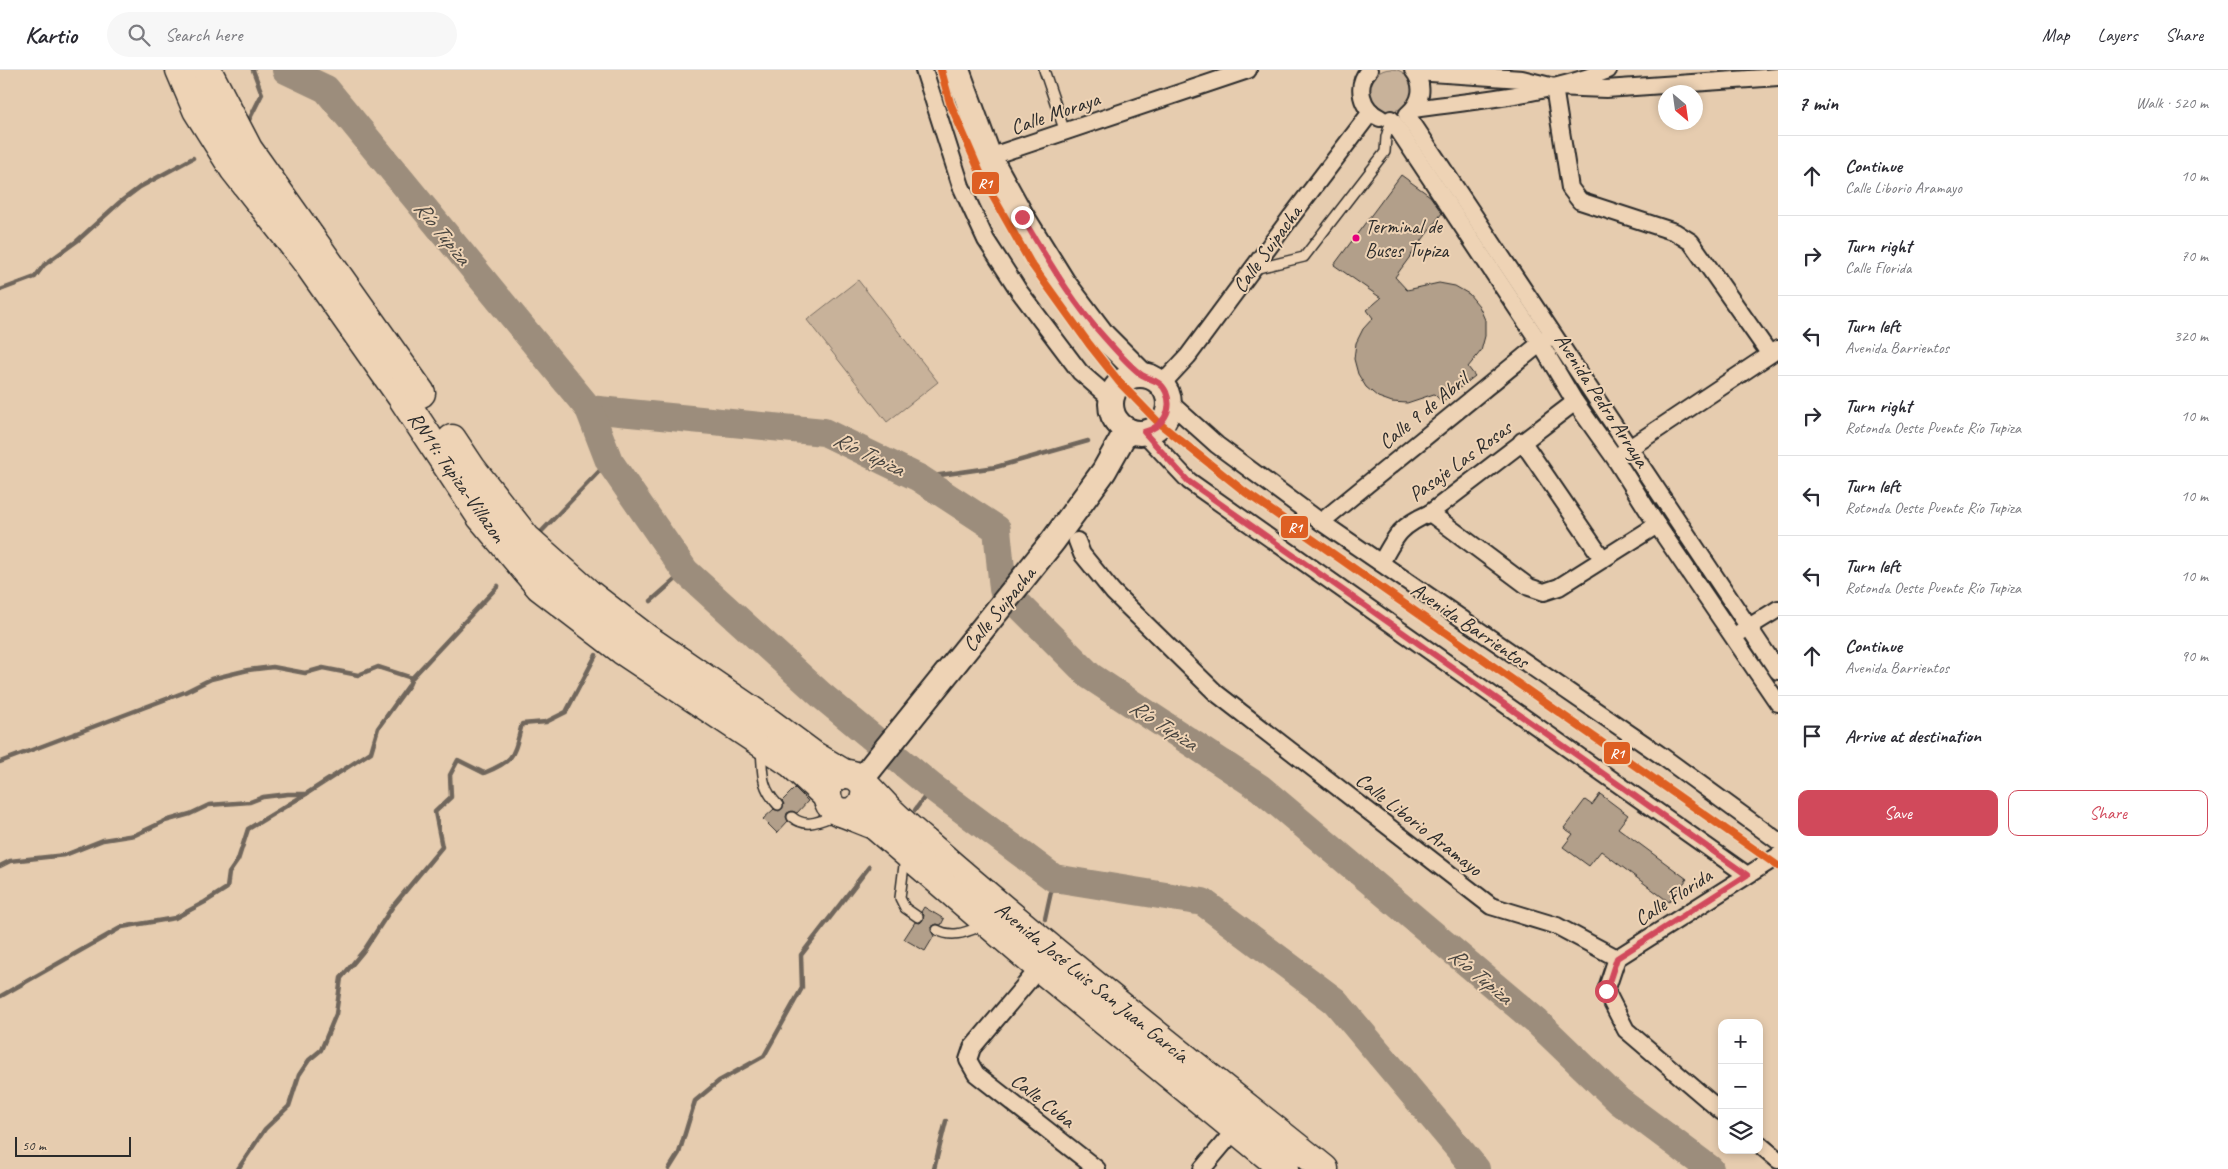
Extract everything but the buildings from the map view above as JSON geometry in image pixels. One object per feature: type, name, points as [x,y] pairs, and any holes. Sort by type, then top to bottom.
[{"type":"highway","name":"RN14: Tupiza-Villazon","points":[[180,70],[197,110],[234,169],[267,195]]},
{"type":"highway","name":"RN14: Tupiza-Villazon","points":[[207,70],[248,149],[267,195],[306,261],[498,520],[540,587],[586,606],[646,638],[813,755],[857,780]]},
{"type":"highway","name":"RN14: Tupiza-Villazon","points":[[586,606],[622,650],[791,764],[835,804]]},
{"type":"highway","points":[[839,775],[857,780],[866,794],[861,806],[856,810],[835,804],[830,783],[839,775]]},
{"type":"highway","name":"Avenida José Luis San Juan García","points":[[857,780],[1046,960],[1243,1120],[1324,1169]]},
{"type":"highway","name":"Avenida José Luis San Juan García","points":[[835,804],[874,825],[988,924],[1046,960]]},
{"type":"highway","name":"Avenida José Luis San Juan García","points":[[1243,1120],[1284,1169]]},
{"type":"street","points":[[924,70],[961,186],[986,240],[1019,291],[1080,372],[1111,399]]},
{"type":"street","name":"Avenida Barrientos","points":[[957,70],[989,158],[1022,217],[1063,283],[1103,336],[1217,445],[1321,522],[1659,754],[1778,840]]},
{"type":"street","name":"Calle Moraya","points":[[989,158],[1248,70]]},
{"type":"street","points":[[1365,72],[1361,94],[1364,104],[1371,112],[1383,119],[1518,95],[1554,87],[1608,70]]},
{"type":"street","points":[[1414,71],[1522,79],[1554,87],[1606,89],[1778,77]]},
{"type":"street","points":[[1404,115],[1421,90],[1420,81],[1414,71]]},
{"type":"street","points":[[1554,87],[1570,188],[1580,201],[1675,232],[1691,242],[1774,351],[1614,457]]},
{"type":"street","name":"Calle Suipacha","points":[[1157,387],[1188,356],[1371,112]]},
{"type":"street","name":"Avenida Pedro Arraya","points":[[1404,115],[1546,339],[1630,448],[1778,671]]},
{"type":"street","name":"Avenida Pedro Arraya","points":[[1546,339],[1575,402],[1614,457],[1657,525],[1778,703]]},
{"type":"street","name":"Calle 9 de Abril","points":[[1321,522],[1546,339]]},
{"type":"street","points":[[1126,378],[1157,387],[1165,418],[1153,430],[1135,431],[1118,423],[1114,416],[1111,399],[1114,390],[1120,383],[1126,378]]},
{"type":"street","name":"Pasaje Las Rosas","points":[[1381,563],[1396,536],[1405,526],[1430,513],[1575,402]]},
{"type":"street","name":"Avenida Barrientos","points":[[1135,431],[1188,481],[1747,875]]},
{"type":"street","name":"Calle Suipacha","points":[[857,780],[1053,541],[1135,431]]},
{"type":"street","points":[[1522,441],[1602,558]]},
{"type":"street","points":[[1430,513],[1530,587],[1544,592],[1560,587],[1602,558],[1657,525]]},
{"type":"street","name":"Calle Liborio Aramayo","points":[[1077,541],[1082,554],[1113,592],[1216,693],[1491,906],[1557,926],[1617,958]]},
{"type":"street","points":[[1733,637],[1778,609]]},
{"type":"street","name":"Calle Florida","points":[[1617,958],[1778,856]]},
{"type":"street","points":[[1617,958],[1606,991],[1626,1030],[1718,1109]]},
{"type":"street","name":"Calle Cuba","points":[[1046,960],[972,1048],[968,1060],[976,1074],[1097,1169]]},
{"type":"street","points":[[1202,1169],[1243,1120]]},
{"type":"street","points":[[1763,1147],[1778,1160]]},
{"type":"lane","points":[[1044,70],[1065,132]]},
{"type":"lane","points":[[1252,270],[1304,257],[1385,152],[1386,137],[1404,115]]},
{"type":"lane","points":[[761,744],[763,784],[769,795],[778,805]]},
{"type":"lane","points":[[792,817],[799,822],[810,824],[835,804]]},
{"type":"lane","points":[[906,851],[900,898],[905,908],[918,917]]},
{"type":"lane","points":[[938,930],[945,934],[957,935],[988,924]]},
{"type":"shaded area","points":[[1395,69],[1403,72],[1409,78],[1412,90],[1409,102],[1403,108],[1387,111],[1379,108],[1373,102],[1370,86],[1373,78],[1379,72]]},
{"type":"shaded area","points":[[858,280],[938,382],[887,422],[807,320]]},
{"type":"waterway","points":[[247,124],[262,94],[253,70]]},
{"type":"waterway","name":"Río Tupiza","points":[[286,70],[326,89],[589,409],[824,432],[919,478],[997,529],[1003,589],[1090,676],[1260,788],[1537,1022],[1619,1101],[1710,1169]]},
{"type":"waterway","points":[[0,290],[35,277],[44,265],[77,241],[120,202],[140,187],[193,158]]},
{"type":"waterway","name":"Río Tupiza","points":[[589,409],[609,461],[685,571],[821,695],[932,787],[1054,878],[1203,902],[1335,1001],[1476,1169]]},
{"type":"waterway","points":[[919,478],[996,467],[1088,441]]},
{"type":"waterway","points":[[541,532],[609,461]]},
{"type":"waterway","points":[[651,601],[685,571]]},
{"type":"waterway","points":[[1,996],[122,927],[175,918],[227,888],[229,873],[238,860],[248,829],[371,752],[378,728],[412,678],[498,586]]},
{"type":"waterway","points":[[238,1169],[265,1129],[289,1106],[299,1075],[309,1060],[321,1050],[336,1014],[341,978],[365,949],[393,906],[442,847],[435,812],[451,797],[450,775],[458,760],[484,773],[508,760],[512,756],[522,724],[546,722],[566,712],[596,655]]},
{"type":"waterway","points":[[0,762],[185,692],[211,679],[248,670],[273,667],[305,673],[323,668],[358,675],[378,667],[412,678]]},
{"type":"waterway","points":[[915,810],[932,787]]},
{"type":"waterway","points":[[0,866],[10,861],[65,855],[103,840],[135,835],[165,821],[190,814],[209,805],[250,802],[263,797],[288,794],[306,794]]},
{"type":"waterway","points":[[669,1169],[679,1153],[695,1101],[719,1081],[764,1056],[802,988],[801,955],[869,867]]},
{"type":"waterway","points":[[1045,919],[1054,878]]},
{"type":"waterway","points":[[934,1169],[946,1121]]},
{"type":"transit line","name":"R1","points":[[941,70],[950,103],[982,177],[1030,262],[1089,344],[1120,383],[1160,424],[1245,492],[1778,866]]},
{"type":"place","name":"Terminal de Buses Tupiza","points":[[1356,238]]},
{"type":"route","points":[[1022,217],[1063,283],[1103,336],[1142,375],[1152,378],[1166,391],[1168,409],[1165,418],[1153,430],[1144,432],[1188,481],[1747,875],[1617,958],[1606,991]]}]
